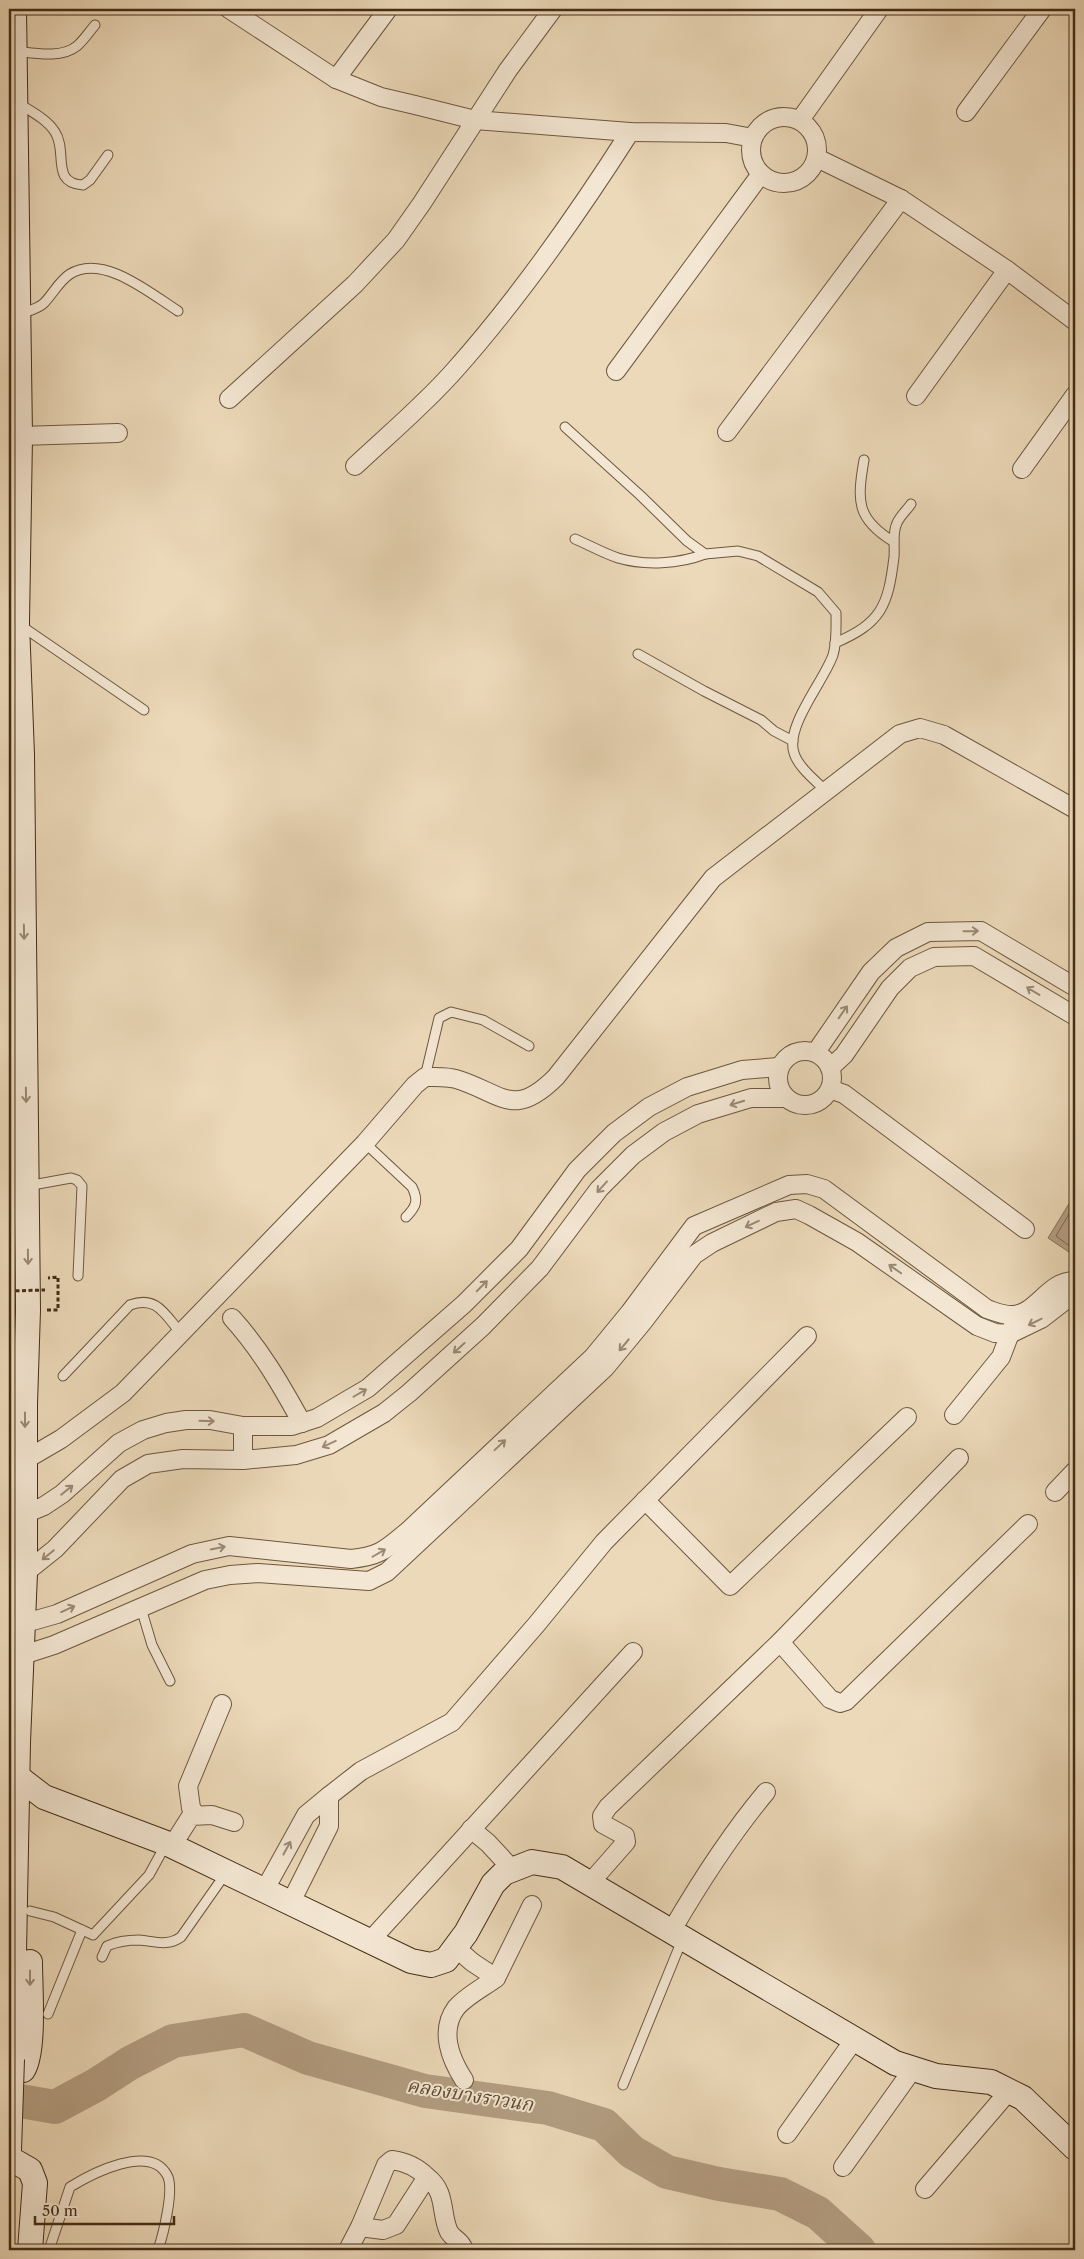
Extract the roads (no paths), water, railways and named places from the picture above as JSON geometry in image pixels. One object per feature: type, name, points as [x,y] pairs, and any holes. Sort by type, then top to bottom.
[{"type":"main road","points":[[9,2150],[17,1806],[23,1655],[22,1624],[25,1573],[28,1310],[22,755],[17,623],[20,314],[14,9]]},
{"type":"main road","points":[[18,1777],[44,1797],[169,1845],[369,1942],[411,1961],[431,1965],[446,1960],[456,1948],[493,1884],[504,1873],[532,1862],[562,1867],[678,1933],[895,2063],[936,2076],[991,2082],[1023,2098],[1075,2148]]},
{"type":"main road","points":[[11,2068],[20,2075],[26,2065],[30,2031],[29,1841],[17,1806]]},
{"type":"main road","points":[[9,2158],[30,2170],[35,2183],[30,2250]]},
{"type":"street","points":[[336,79],[388,9]]},
{"type":"street","points":[[229,399],[355,284],[396,240],[422,203],[474,120],[553,9]]},
{"type":"street","points":[[800,120],[878,9]]},
{"type":"street","points":[[966,112],[1042,9]]},
{"type":"street","points":[[232,10],[336,79],[381,97],[474,120],[630,132],[726,133],[753,138]]},
{"type":"street","points":[[778,117],[800,120],[811,130],[818,143],[817,158],[811,171],[800,180],[786,184],[772,182],[761,174],[755,166],[752,157],[753,138],[759,128],[767,121],[778,117]]},
{"type":"street","points":[[355,466],[453,373],[486,335],[560,236],[630,132]]},
{"type":"street","points":[[817,158],[901,199],[1007,270],[1075,321]]},
{"type":"street","points":[[616,370],[761,174]]},
{"type":"street","points":[[727,432],[901,199]]},
{"type":"street","points":[[916,396],[1007,270]]},
{"type":"street","points":[[1022,469],[1075,395]]},
{"type":"street","points":[[20,436],[118,433]]},
{"type":"street","points":[[25,1460],[61,1439],[123,1392],[366,1143],[415,1085],[425,1077],[455,1079],[507,1100],[523,1100],[541,1092],[556,1077],[713,878],[900,734],[920,728],[944,735],[1075,809]]},
{"type":"street","points":[[816,1052],[872,972],[896,948],[928,932],[981,931],[1075,987]]},
{"type":"street","points":[[830,1068],[844,1055],[890,988],[910,968],[934,956],[974,956],[1075,1016]]},
{"type":"street","points":[[805,1050],[816,1052],[824,1058],[830,1068],[833,1078],[830,1089],[824,1098],[815,1104],[804,1106],[794,1104],[785,1098],[779,1088],[777,1078],[779,1067],[785,1058],[795,1052],[805,1050]]},
{"type":"street","points":[[25,1514],[56,1498],[89,1472],[119,1443],[143,1430],[166,1423],[210,1420],[243,1426],[292,1426],[317,1418],[368,1388],[464,1304],[518,1249],[578,1170],[614,1133],[649,1107],[686,1087],[742,1070],[779,1067]]},
{"type":"street","points":[[830,1089],[844,1094],[1025,1229]]},
{"type":"street","points":[[25,1573],[55,1549],[122,1479],[148,1464],[183,1458],[243,1460],[296,1456],[329,1444],[384,1412],[409,1393],[483,1326],[540,1268],[599,1189],[633,1155],[664,1132],[698,1114],[751,1098],[785,1098]]},
{"type":"street","points":[[614,1133],[633,1155]]},
{"type":"street","points":[[637,1317],[694,1226],[789,1185],[807,1184],[824,1189],[987,1309],[1002,1315],[1016,1315],[1032,1306],[1059,1283],[1075,1281]]},
{"type":"street","points":[[23,1655],[54,1645],[205,1580],[230,1575],[258,1573],[369,1581],[387,1572],[414,1537],[593,1357],[637,1317],[694,1254],[712,1242],[776,1212],[796,1209],[810,1215],[857,1242],[977,1326],[995,1334],[1010,1334],[1041,1319],[1066,1299],[1075,1298]]},
{"type":"street","points":[[857,1242],[872,1225]]},
{"type":"street","points":[[954,1415],[1001,1357],[1016,1315]]},
{"type":"street","points":[[232,1318],[252,1340],[268,1362],[302,1423]]},
{"type":"street","points":[[264,1891],[306,1815],[361,1771],[452,1722],[604,1542],[807,1336]]},
{"type":"street","points":[[390,1370],[409,1393]]},
{"type":"street","points":[[646,1500],[730,1586],[907,1417]]},
{"type":"street","points":[[243,1426],[243,1460]]},
{"type":"street","points":[[590,1883],[626,1842],[625,1836],[603,1824],[602,1816],[780,1642],[959,1458]]},
{"type":"street","points":[[89,1472],[105,1498]]},
{"type":"street","points":[[1054,1492],[1075,1472]]},
{"type":"street","points":[[780,1642],[830,1699],[840,1703],[846,1701],[1028,1524]]},
{"type":"street","points":[[22,1624],[57,1614],[192,1554],[229,1546],[351,1560],[371,1557],[414,1537]]},
{"type":"street","points":[[170,1564],[181,1590]]},
{"type":"street","points":[[369,1942],[633,1652]]},
{"type":"street","points":[[196,1815],[190,1808],[188,1786],[222,1704]]},
{"type":"street","points":[[678,1933],[715,1861],[766,1792]]},
{"type":"street","points":[[290,1904],[329,1826],[329,1796]]},
{"type":"street","points":[[169,1845],[191,1816],[212,1815],[234,1822]]},
{"type":"street","points":[[471,1829],[488,1843],[512,1869]]},
{"type":"street","points":[[464,2080],[453,2063],[447,2044],[450,2024],[456,2009],[496,1978],[532,1905]]},
{"type":"street","points":[[456,1948],[472,1962],[496,1978]]},
{"type":"street","points":[[788,2134],[854,2040]]},
{"type":"street","points":[[843,2167],[913,2069]]},
{"type":"street","points":[[925,2189],[1009,2091]]},
{"type":"street","points":[[348,2250],[360,2227],[386,2165],[392,2160],[405,2161],[419,2169],[432,2181],[442,2197],[450,2232],[461,2241],[464,2250]]},
{"type":"street","points":[[360,2227],[383,2230],[396,2225],[427,2177]]},
{"type":"lane","points":[[15,51],[50,54],[71,50],[78,45],[95,25]]},
{"type":"lane","points":[[16,102],[42,119],[55,131],[59,140],[63,176],[68,182],[82,185],[90,180],[108,155]]},
{"type":"lane","points":[[20,314],[43,304],[70,274],[81,270],[99,269],[117,273],[178,311]]},
{"type":"lane","points":[[565,427],[642,496],[687,541],[705,554]]},
{"type":"lane","points":[[864,460],[859,490],[864,516],[874,528],[894,542]]},
{"type":"lane","points":[[835,643],[873,622],[882,610],[894,557],[897,523],[911,504]]},
{"type":"lane","points":[[575,539],[622,559],[652,562],[688,560],[705,554],[738,550],[748,552],[818,592],[836,613],[835,643],[833,655],[798,722],[793,741],[793,751],[796,759],[826,791]]},
{"type":"lane","points":[[17,623],[144,710]]},
{"type":"lane","points":[[638,654],[761,720],[774,731],[793,741]]},
{"type":"lane","points":[[425,1077],[439,1018],[451,1012],[483,1020],[529,1046]]},
{"type":"lane","points":[[366,1143],[412,1187],[417,1203],[416,1208],[406,1218]]},
{"type":"lane","points":[[27,1186],[71,1178],[77,1180],[82,1186],[78,1276]]},
{"type":"lane","points":[[63,1376],[130,1305],[140,1300],[155,1304],[181,1333]]},
{"type":"lane","points":[[141,1608],[152,1645],[170,1682]]},
{"type":"lane","points":[[93,1935],[148,1875],[169,1845]]},
{"type":"lane","points":[[102,1957],[107,1946],[120,1941],[139,1940],[161,1944],[174,1942],[181,1937],[226,1872]]},
{"type":"lane","points":[[30,1911],[54,1917],[93,1935],[107,1946]]},
{"type":"lane","points":[[48,2014],[82,1930]]},
{"type":"lane","points":[[622,2085],[678,1933]]},
{"type":"lane","points":[[49,2250],[70,2188],[93,2173],[118,2164],[149,2162],[161,2167],[168,2176],[169,2193],[158,2250]]},
{"type":"water","points":[[1075,1194],[1075,1256],[1048,1238]]},
{"type":"waterway","name":"คลองบางราวนก","points":[[9,2099],[55,2107],[96,2085],[130,2063],[173,2041],[244,2030],[308,2058],[425,2091],[548,2108],[604,2125],[632,2152],[667,2172],[719,2184],[780,2194],[818,2213],[859,2250]]}]
